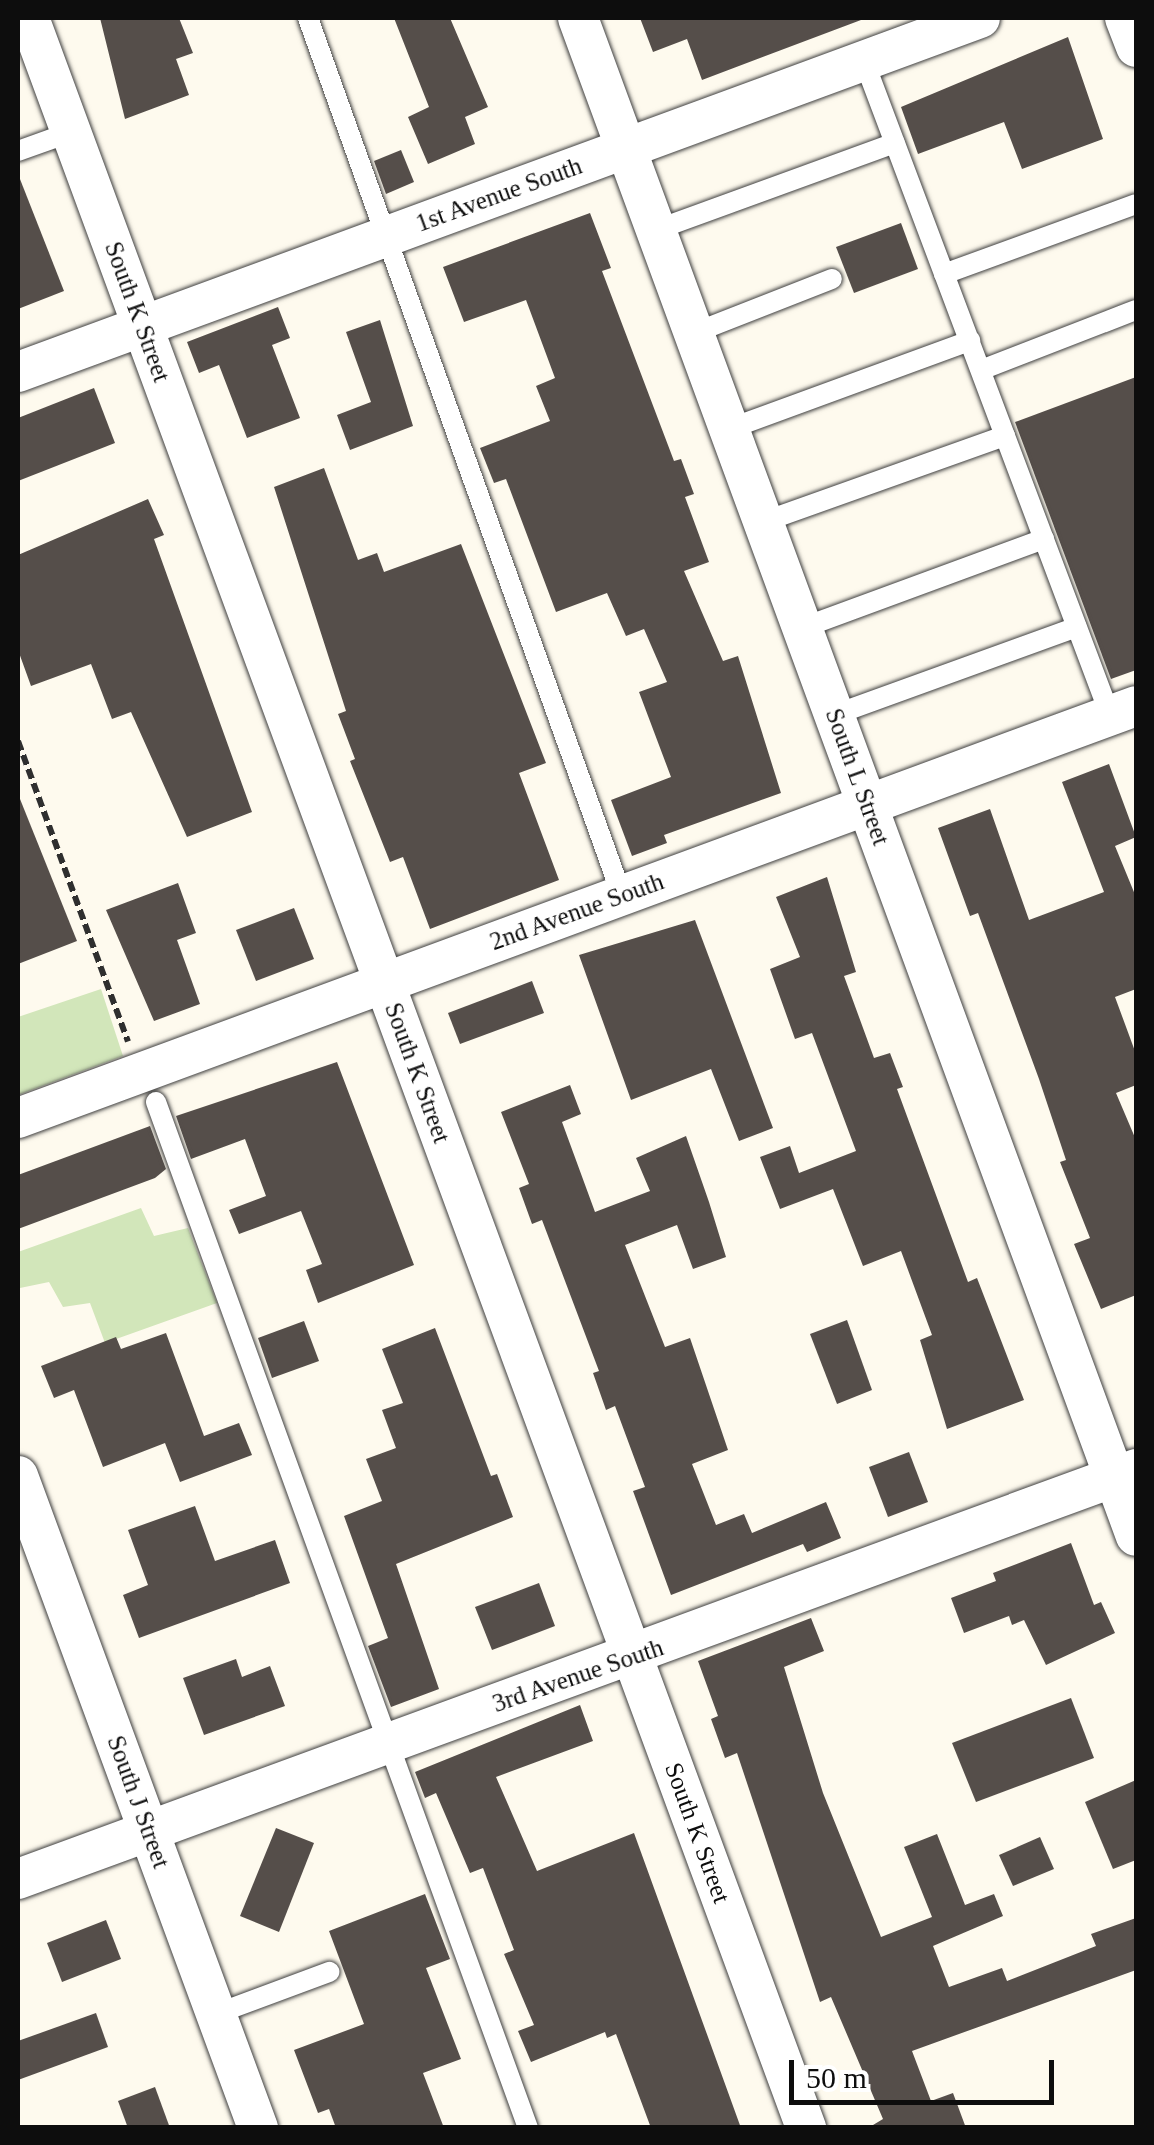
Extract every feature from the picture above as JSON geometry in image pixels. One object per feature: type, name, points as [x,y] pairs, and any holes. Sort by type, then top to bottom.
[{"type":"street","name":"South K Street","points":[[29,18],[806,2128]]},
{"type":"street","name":"South L Street","points":[[578,18],[868,806],[1126,1473],[1136,1536]]},
{"type":"street","name":"1st Avenue South","points":[[18,372],[980,18]]},
{"type":"street","points":[[1126,18],[1136,47]]},
{"type":"street","name":"2nd Avenue South","points":[[18,1118],[1124,711]]},
{"type":"street","name":"3rd Avenue South","points":[[18,1879],[148,1828],[389,1744],[1126,1473]]},
{"type":"street","name":"South J Street","points":[[18,1476],[258,2128]]},
{"type":"lane","points":[[308,18],[622,896]]},
{"type":"lane","points":[[864,60],[1077,627],[1124,711]]},
{"type":"lane","points":[[18,152],[71,132]]},
{"type":"lane","points":[[656,230],[895,143]]},
{"type":"lane","points":[[944,274],[1136,204]]},
{"type":"lane","points":[[694,333],[832,280]]},
{"type":"lane","points":[[981,370],[1136,310]]},
{"type":"lane","points":[[729,428],[970,341]]},
{"type":"lane","points":[[763,522],[1006,436]]},
{"type":"lane","points":[[802,628],[1044,539]]},
{"type":"lane","points":[[834,714],[1077,627]]},
{"type":"lane","points":[[156,1102],[528,2128]]},
{"type":"lane","points":[[216,2014],[329,1972]]},
{"type":"path","points":[[18,741],[132,1052]]},
{"type":"green space","points":[[101,989],[123,1056],[18,1095],[18,1017]]},
{"type":"green space","points":[[141,1208],[154,1236],[188,1228],[217,1303],[105,1343],[90,1303],[63,1307],[49,1282],[20,1288],[18,1252]]},
{"type":"building","points":[[100,18],[179,18],[193,53],[176,59],[189,95],[125,119]]},
{"type":"building","points":[[394,18],[450,18],[488,107],[465,117],[475,144],[428,164],[408,117],[429,107]]},
{"type":"building","points":[[640,18],[861,20],[702,80],[687,39],[653,52]]},
{"type":"building","points":[[1068,37],[1103,139],[1022,169],[1004,122],[918,154],[901,107]]},
{"type":"building","points":[[401,150],[414,182],[386,194],[374,161]]},
{"type":"building","points":[[18,174],[64,291],[18,309]]},
{"type":"building","points":[[590,213],[611,268],[602,271],[674,461],[681,459],[694,494],[685,497],[709,562],[684,571],[723,661],[738,656],[781,793],[664,835],[667,843],[632,856],[611,800],[671,777],[639,692],[667,682],[644,629],[626,636],[607,593],[556,612],[506,479],[494,483],[480,448],[550,421],[536,386],[555,378],[526,300],[464,322],[443,267]]},
{"type":"building","points":[[901,223],[918,269],[854,293],[836,247]]},
{"type":"building","points":[[278,307],[290,338],[272,345],[300,418],[247,438],[219,365],[199,373],[187,342]]},
{"type":"building","points":[[380,320],[413,426],[350,450],[337,415],[371,402],[346,332]]},
{"type":"building","points":[[1136,377],[1136,670],[1111,679],[1015,422]]},
{"type":"building","points":[[94,388],[115,443],[18,481],[18,418]]},
{"type":"building","points":[[324,468],[358,560],[377,553],[384,572],[461,544],[546,763],[519,773],[559,880],[430,929],[403,857],[390,862],[350,761],[355,759],[338,714],[346,711],[274,487]]},
{"type":"building","points":[[148,499],[164,535],[154,539],[252,812],[187,837],[131,712],[112,719],[91,664],[31,686],[18,650],[18,555]]},
{"type":"building","points":[[1109,764],[1136,837],[1115,846],[1136,897],[1136,989],[1115,997],[1136,1054],[1136,1085],[1116,1093],[1136,1140],[1136,1295],[1101,1309],[1074,1244],[1090,1238],[1060,1162],[1066,1160],[1039,1079],[978,913],[970,916],[938,828],[990,809],[1029,920],[1104,892],[1062,782]]},
{"type":"building","points":[[18,794],[77,941],[18,964]]},
{"type":"building","points":[[827,877],[856,972],[844,976],[874,1058],[890,1053],[903,1087],[897,1089],[968,1282],[977,1278],[1024,1400],[947,1429],[920,1340],[932,1335],[901,1251],[863,1266],[833,1189],[780,1209],[760,1157],[790,1146],[799,1173],[856,1151],[812,1033],[795,1039],[770,969],[800,957],[776,897]]},
{"type":"building","points":[[178,883],[196,933],[177,940],[200,1004],[154,1021],[106,910]]},
{"type":"building","points":[[294,908],[314,959],[256,981],[236,930]]},
{"type":"building","points":[[695,920],[773,1128],[739,1141],[711,1069],[631,1100],[579,955]]},
{"type":"building","points":[[532,981],[544,1013],[460,1044],[448,1013]]},
{"type":"building","points":[[337,1062],[414,1265],[318,1303],[306,1270],[322,1264],[301,1211],[239,1234],[229,1210],[266,1196],[245,1139],[191,1159],[176,1116]]},
{"type":"building","points":[[570,1085],[581,1114],[562,1122],[595,1212],[650,1191],[636,1158],[686,1136],[709,1202],[726,1257],[693,1269],[677,1225],[625,1245],[665,1347],[690,1338],[728,1450],[692,1464],[716,1525],[744,1514],[752,1533],[826,1502],[841,1538],[807,1552],[803,1544],[671,1595],[633,1491],[645,1487],[615,1406],[606,1410],[593,1373],[599,1371],[542,1220],[532,1224],[519,1188],[529,1184],[501,1112]]},
{"type":"building","points":[[150,1126],[166,1169],[155,1178],[18,1229],[18,1175]]},
{"type":"building","points":[[847,1320],[872,1390],[837,1404],[810,1334]]},
{"type":"building","points":[[304,1321],[319,1361],[272,1378],[258,1338]]},
{"type":"building","points":[[435,1328],[491,1476],[497,1474],[513,1517],[396,1564],[439,1689],[391,1707],[368,1646],[388,1638],[344,1516],[382,1501],[366,1459],[396,1448],[382,1410],[403,1403],[382,1349]]},
{"type":"building","points":[[166,1333],[204,1436],[239,1423],[252,1455],[180,1482],[165,1443],[103,1467],[74,1390],[54,1398],[41,1366],[116,1337],[121,1349]]},
{"type":"building","points":[[909,1452],[928,1502],[888,1517],[869,1467]]},
{"type":"building","points":[[195,1506],[215,1561],[275,1540],[290,1583],[139,1638],[123,1595],[148,1585],[128,1530]]},
{"type":"building","points":[[1071,1543],[1094,1605],[1101,1602],[1115,1633],[1046,1665],[1024,1620],[1012,1625],[1009,1616],[964,1633],[951,1598],[996,1581],[993,1573]]},
{"type":"building","points":[[539,1583],[555,1626],[492,1650],[475,1607]]},
{"type":"building","points":[[811,1618],[824,1651],[784,1667],[823,1793],[881,1937],[932,1917],[904,1847],[937,1834],[965,1905],[994,1894],[1003,1916],[933,1946],[949,1987],[1002,1968],[1007,1981],[1096,1946],[1091,1934],[1136,1918],[1136,1970],[912,2051],[931,2101],[953,2093],[966,2128],[868,2128],[883,2119],[831,1997],[820,2002],[737,1753],[725,1758],[711,1719],[718,1716],[698,1661]]},
{"type":"building","points":[[236,1659],[242,1677],[270,1666],[285,1706],[204,1735],[183,1678]]},
{"type":"building","points":[[1071,1698],[1094,1758],[976,1802],[952,1743]]},
{"type":"building","points":[[580,1705],[593,1741],[496,1777],[537,1871],[634,1833],[741,2128],[651,2128],[616,2034],[607,2038],[605,2032],[531,2062],[518,2031],[534,2025],[504,1954],[514,1950],[483,1868],[470,1873],[436,1793],[425,1798],[415,1772]]},
{"type":"building","points":[[1136,1780],[1136,1860],[1113,1869],[1085,1802]]},
{"type":"building","points":[[276,1828],[314,1843],[279,1932],[240,1916]]},
{"type":"building","points":[[1040,1837],[1054,1869],[1013,1886],[999,1855]]},
{"type":"building","points":[[425,1894],[450,1959],[426,1968],[461,2059],[423,2073],[444,2128],[336,2128],[329,2109],[318,2113],[294,2050],[364,2024],[329,1931]]},
{"type":"building","points":[[106,1920],[121,1959],[62,1982],[47,1943]]},
{"type":"building","points":[[96,2013],[108,2047],[18,2080],[18,2041]]},
{"type":"building","points":[[155,2087],[170,2128],[128,2128],[118,2101]]}]
